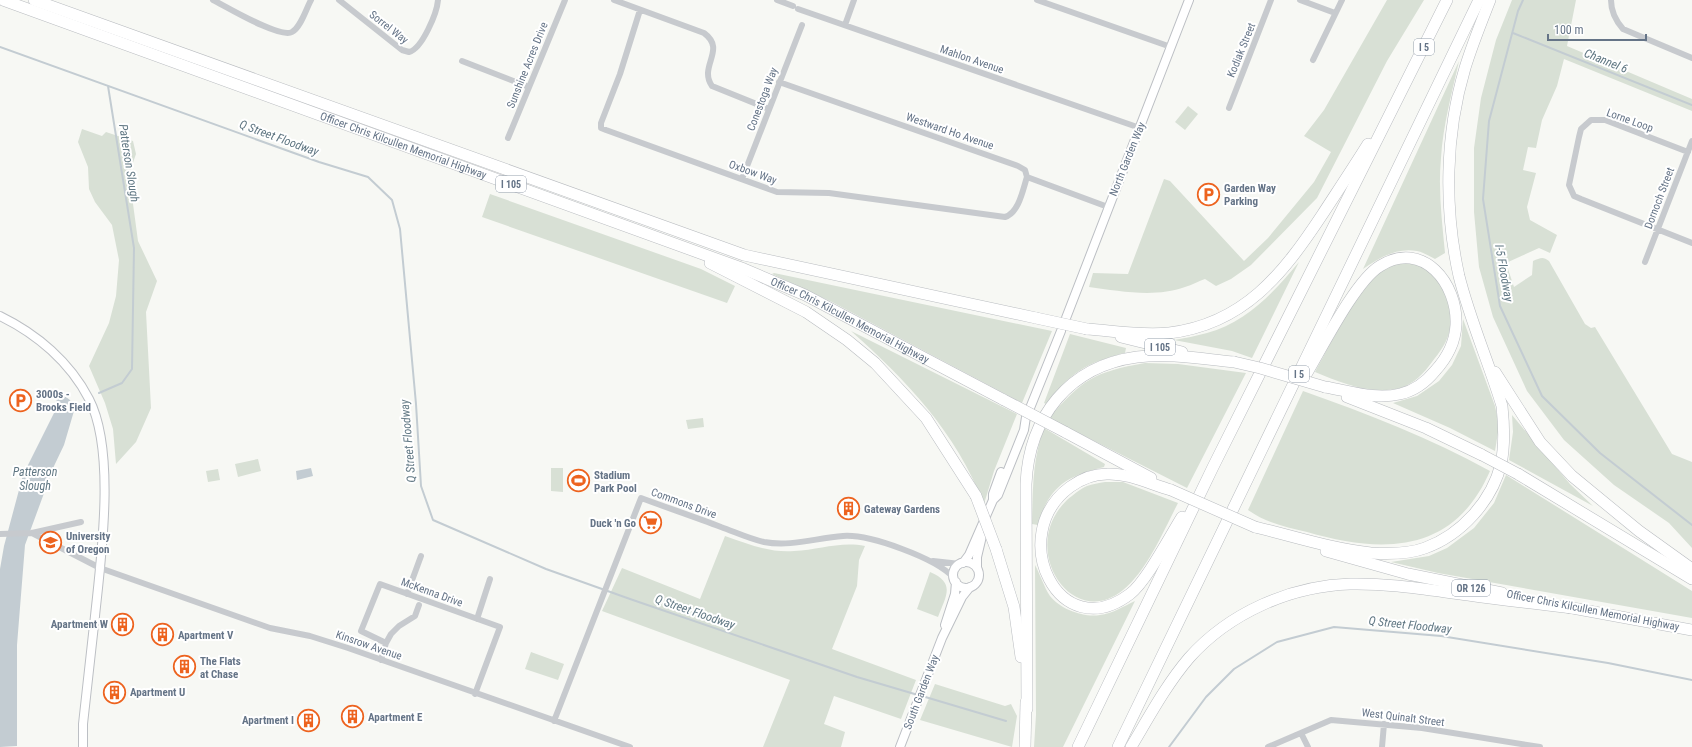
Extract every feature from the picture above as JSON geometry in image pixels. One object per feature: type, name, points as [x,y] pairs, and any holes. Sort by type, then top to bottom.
[{"type":"highway","name":"Officer Chris Kilcullen Memorial Highway","points":[[3,0],[744,269],[805,295],[1065,432],[1171,490],[1255,527],[1340,556],[1408,574],[1573,608],[1692,630]]},
{"type":"highway","name":"Officer Chris Kilcullen Memorial Highway","points":[[34,0],[744,255],[1234,362],[1325,387],[1426,428],[1482,455],[1518,474],[1692,579]]},
{"type":"highway","name":"I 5","points":[[1078,747],[1289,312],[1401,94],[1447,0]]},
{"type":"highway","name":"I 5","points":[[1118,747],[1479,0]]},
{"type":"highway","points":[[1255,527],[1339,548],[1371,553],[1398,552],[1424,548],[1454,532],[1471,517],[1482,504],[1494,482],[1503,454],[1504,426],[1502,406],[1459,276],[1449,206],[1448,172],[1451,140],[1464,70],[1490,0]]},
{"type":"highway","points":[[1088,329],[1138,333],[1169,333],[1190,329],[1227,316],[1258,296],[1287,266],[1302,246],[1401,94]]},
{"type":"highway","points":[[655,236],[766,290],[806,312],[847,340],[875,363],[926,418],[976,496],[996,549],[1014,608],[1022,660],[1027,709]]},
{"type":"highway","points":[[1270,435],[1360,285],[1368,276],[1379,266],[1400,257],[1418,259],[1434,268],[1450,290],[1455,310],[1456,325],[1454,338],[1445,359],[1430,377],[1400,394],[1384,396],[1367,395],[1325,387]]},
{"type":"highway","points":[[1025,747],[1027,709],[1026,484],[1029,452],[1042,419],[1052,405],[1076,381],[1109,363],[1149,356],[1234,362]]},
{"type":"highway","points":[[1486,358],[1540,442],[1572,476],[1639,531],[1692,569]]},
{"type":"highway","points":[[1171,490],[1134,478],[1106,474],[1086,478],[1075,484],[1056,499],[1046,515],[1043,525],[1041,548],[1046,572],[1060,594],[1082,608],[1094,610],[1118,602],[1131,593],[1140,583],[1213,467]]},
{"type":"highway","points":[[1131,747],[1176,675],[1202,645],[1227,625],[1252,610],[1300,591],[1325,586],[1350,584],[1384,585],[1519,603],[1573,608]]},
{"type":"street","points":[[213,0],[284,34],[291,32],[296,28],[311,0]]},
{"type":"street","name":"Sorrel Way","points":[[339,0],[402,50],[409,52],[418,47],[433,20],[438,0]]},
{"type":"street","name":"Sunshine Acres Drive","points":[[508,138],[565,0]]},
{"type":"street","points":[[614,0],[707,35],[712,41],[714,47],[707,72],[708,80],[712,86],[769,109]]},
{"type":"street","name":"Mahlon Avenue","points":[[777,0],[1140,128]]},
{"type":"street","points":[[845,25],[854,0]]},
{"type":"street","points":[[1037,0],[1171,47]]},
{"type":"street","name":"North Garden Way","points":[[1066,318],[1189,0]]},
{"type":"street","name":"Kodiak Street","points":[[1229,108],[1271,0]]},
{"type":"street","points":[[1300,0],[1335,13]]},
{"type":"street","points":[[1313,60],[1342,0]]},
{"type":"street","points":[[1611,0],[1612,12],[1623,29],[1692,58]]},
{"type":"street","name":"Oxbow Way","points":[[640,10],[620,74],[601,123],[601,128],[777,192],[829,193],[1002,217],[1009,216],[1014,212],[1027,177]]},
{"type":"street","name":"Conestoga Way","points":[[742,179],[802,25]]},
{"type":"street","points":[[462,61],[529,87]]},
{"type":"street","name":"Westward Ho Avenue","points":[[780,82],[1018,166],[1025,170],[1027,177],[1108,207]]},
{"type":"street","name":"Lorne Loop","points":[[1658,230],[1574,196],[1571,191],[1569,179],[1582,129],[1591,120],[1605,120],[1688,152]]},
{"type":"street","name":"Dornoch Street","points":[[1645,262],[1692,141]]},
{"type":"street","points":[[1658,230],[1692,243]]},
{"type":"street","points":[[0,316],[20,326],[60,358],[77,379],[90,400],[98,426],[104,470],[100,568],[82,724],[83,747]]},
{"type":"street","points":[[1030,408],[1061,331]]},
{"type":"street","name":"South Garden Way","points":[[900,747],[942,638],[955,594],[954,570],[969,555],[988,516],[993,500],[993,494],[1016,434],[1026,417],[1024,430],[998,495],[993,500]]},
{"type":"street","name":"Commons Drive","points":[[554,721],[641,498],[763,542],[790,544],[830,537],[855,536],[871,539],[927,560],[944,570],[955,580]]},
{"type":"street","points":[[977,568],[977,556],[988,516]]},
{"type":"street","points":[[0,534],[32,533],[81,522]]},
{"type":"street","name":"Kinsrow Avenue","points":[[32,533],[100,568],[270,628],[310,636],[554,721],[613,744],[630,747]]},
{"type":"street","points":[[406,594],[421,556]]},
{"type":"street","name":"Commons Drive","points":[[927,560],[961,563]]},
{"type":"street","points":[[961,563],[971,563],[977,568]]},
{"type":"street","name":"South Garden Way","points":[[942,638],[952,621],[962,596],[978,580],[977,568]]},
{"type":"street","points":[[477,619],[490,579]]},
{"type":"street","points":[[955,580],[962,587],[970,587]]},
{"type":"street","name":"McKenna Drive","points":[[386,643],[362,631],[380,584],[500,627],[475,694]]},
{"type":"street","points":[[381,660],[386,643],[391,634],[399,626],[415,616],[419,605]]},
{"type":"street","name":"West Quinalt Street","points":[[1268,747],[1331,720],[1422,728],[1540,747]]},
{"type":"street","points":[[1382,747],[1384,724]]},
{"type":"street","points":[[1301,733],[1308,747]]},
{"type":"shaded area","points":[[1387,0],[1424,0],[1387,61],[1317,198],[1251,265],[1231,279],[1216,286],[1205,279],[1173,290],[1149,293],[1089,287],[1093,273],[1128,274],[1164,179],[1170,181],[1244,261],[1268,238],[1314,182],[1331,152],[1304,136],[1324,110]]},
{"type":"shaded area","points":[[1512,0],[1576,0],[1567,46],[1692,99],[1692,111],[1564,59],[1557,86],[1542,120],[1536,148],[1528,147],[1523,170],[1536,173],[1527,207],[1530,220],[1557,235],[1550,253],[1539,248],[1506,263],[1514,287],[1532,275],[1533,261],[1545,258],[1549,261],[1585,324],[1591,328],[1595,327],[1672,454],[1692,462],[1692,548],[1669,523],[1614,485],[1564,440],[1527,391],[1493,317],[1479,267],[1474,212],[1474,148],[1481,98],[1496,40]]},
{"type":"shaded area","points":[[1459,61],[1446,121],[1440,170],[1440,194],[1445,253],[1435,259],[1424,253],[1410,250],[1395,252],[1382,257],[1363,269]]},
{"type":"shaded area","points":[[1188,106],[1198,114],[1185,130],[1175,122]]},
{"type":"shaded area","points":[[82,129],[102,136],[106,132],[133,141],[136,154],[129,174],[138,241],[157,281],[146,312],[151,408],[136,442],[116,464],[113,429],[105,403],[89,366],[109,323],[116,296],[119,260],[112,225],[95,202],[89,189],[88,167],[78,142]]},
{"type":"shaded area","points":[[490,194],[701,269],[735,286],[727,303],[482,217]]},
{"type":"shaded area","points":[[1299,262],[1252,358],[1232,351],[1174,340],[1207,333],[1221,328],[1247,314],[1259,305],[1280,284]]},
{"type":"shaded area","points":[[1412,262],[1422,267],[1438,281],[1449,300],[1451,311],[1451,322],[1446,341],[1440,352],[1426,370],[1418,378],[1405,386],[1389,390],[1356,387],[1315,372],[1348,312],[1370,282],[1381,271],[1393,264]]},
{"type":"shaded area","points":[[774,273],[1052,331],[1022,403],[832,302],[772,274]]},
{"type":"shaded area","points":[[1463,319],[1495,406],[1499,426],[1495,451],[1450,428],[1393,403],[1417,396],[1439,381],[1452,365],[1461,346]]},
{"type":"shaded area","points":[[851,331],[1017,414],[994,471],[984,504],[959,453],[928,409],[892,369]]},
{"type":"shaded area","points":[[1070,334],[1126,348],[1125,353],[1089,365],[1080,370],[1063,384],[1046,404],[1044,403]]},
{"type":"shaded area","points":[[1145,363],[1178,364],[1246,373],[1187,488],[1049,418],[1071,394],[1091,379],[1113,370]]},
{"type":"shaded area","points":[[1303,391],[1422,437],[1490,471],[1475,498],[1457,519],[1436,533],[1414,541],[1389,544],[1363,543],[1335,539],[1269,521],[1248,510]]},
{"type":"shaded area","points":[[1512,415],[1570,484],[1593,506],[1509,460],[1513,432]]},
{"type":"shaded area","points":[[703,418],[704,427],[688,429],[686,420]]},
{"type":"shaded area","points":[[1044,428],[1105,464],[1104,467],[1080,474],[1061,485],[1048,501],[1042,512],[1038,525],[1032,524],[1033,487],[1037,452]]},
{"type":"shaded area","points":[[258,459],[261,471],[238,477],[235,464]]},
{"type":"shaded area","points":[[551,468],[563,468],[563,492],[551,491]]},
{"type":"shaded area","points":[[218,469],[220,480],[208,482],[206,471]]},
{"type":"shaded area","points":[[1506,475],[1692,591],[1692,618],[1438,573],[1391,562],[1429,556],[1447,548],[1474,528],[1494,503]]},
{"type":"shaded area","points":[[1105,482],[1123,482],[1178,503],[1154,550],[1132,582],[1123,590],[1104,600],[1086,600],[1070,593],[1057,579],[1049,561],[1047,540],[1053,519],[1067,500],[1079,490],[1087,486]]},
{"type":"shaded area","points":[[725,536],[776,551],[803,550],[847,545],[865,546],[859,560],[857,586],[832,649],[916,680],[901,719],[834,696],[824,724],[845,732],[841,747],[763,747],[790,680],[602,611],[622,568],[700,599]]},
{"type":"shaded area","points":[[1035,565],[1046,589],[1054,601],[1073,612],[1094,616],[1113,611],[1135,601],[1063,747],[1034,747],[1036,715]]},
{"type":"shaded area","points":[[930,572],[938,576],[943,581],[947,591],[938,617],[917,609]]},
{"type":"shaded area","points":[[531,652],[564,664],[558,680],[525,669]]},
{"type":"shaded area","points":[[935,684],[1005,706],[1011,704],[1017,716],[1012,747],[920,720]]},
{"type":"water","name":"Patterson Slough","points":[[63,395],[70,400],[74,411],[64,445],[54,466],[25,545],[17,645],[17,746],[0,747],[0,569],[4,546],[23,475],[55,411],[56,401]]},
{"type":"water","points":[[311,468],[313,476],[297,480],[296,471]]},
{"type":"waterway","name":"I-5 Floodway","points":[[1523,0],[1518,11],[1489,121],[1483,199],[1500,306],[1542,396],[1600,453],[1692,525]]},
{"type":"waterway","name":"Channel 6","points":[[1513,33],[1692,105]]},
{"type":"waterway","name":"Q Street Floodway","points":[[0,47],[319,162],[368,177],[392,200],[400,229],[416,404],[421,486],[433,520],[546,569],[857,677],[918,695]]},
{"type":"waterway","name":"Patterson Slough","points":[[99,393],[122,383],[132,369],[134,248],[108,86]]},
{"type":"waterway","name":"Q Street Floodway","points":[[1169,747],[1206,697],[1234,669],[1277,642],[1334,627],[1441,636],[1608,663],[1692,680]]},
{"type":"waterway","name":"Q Street Floodway","points":[[922,696],[1006,721]]},
{"type":"place","name":"Garden Way Parking","points":[[1208,194]]},
{"type":"place","name":"3000s - Brooks Field","points":[[20,400]]},
{"type":"place","name":"Stadium Park Pool","points":[[579,481]]},
{"type":"place","name":"Gateway Gardens","points":[[849,509]]},
{"type":"place","name":"Duck 'n Go","points":[[651,523]]},
{"type":"place","name":"University of Oregon","points":[[51,542]]},
{"type":"place","name":"Apartment W","points":[[123,624]]},
{"type":"place","name":"Apartment V","points":[[162,635]]},
{"type":"place","name":"The Flats at Chase","points":[[185,667]]},
{"type":"place","name":"Apartment U","points":[[115,692]]},
{"type":"place","name":"Apartment E","points":[[353,717]]},
{"type":"place","name":"Apartment I","points":[[309,720]]}]
